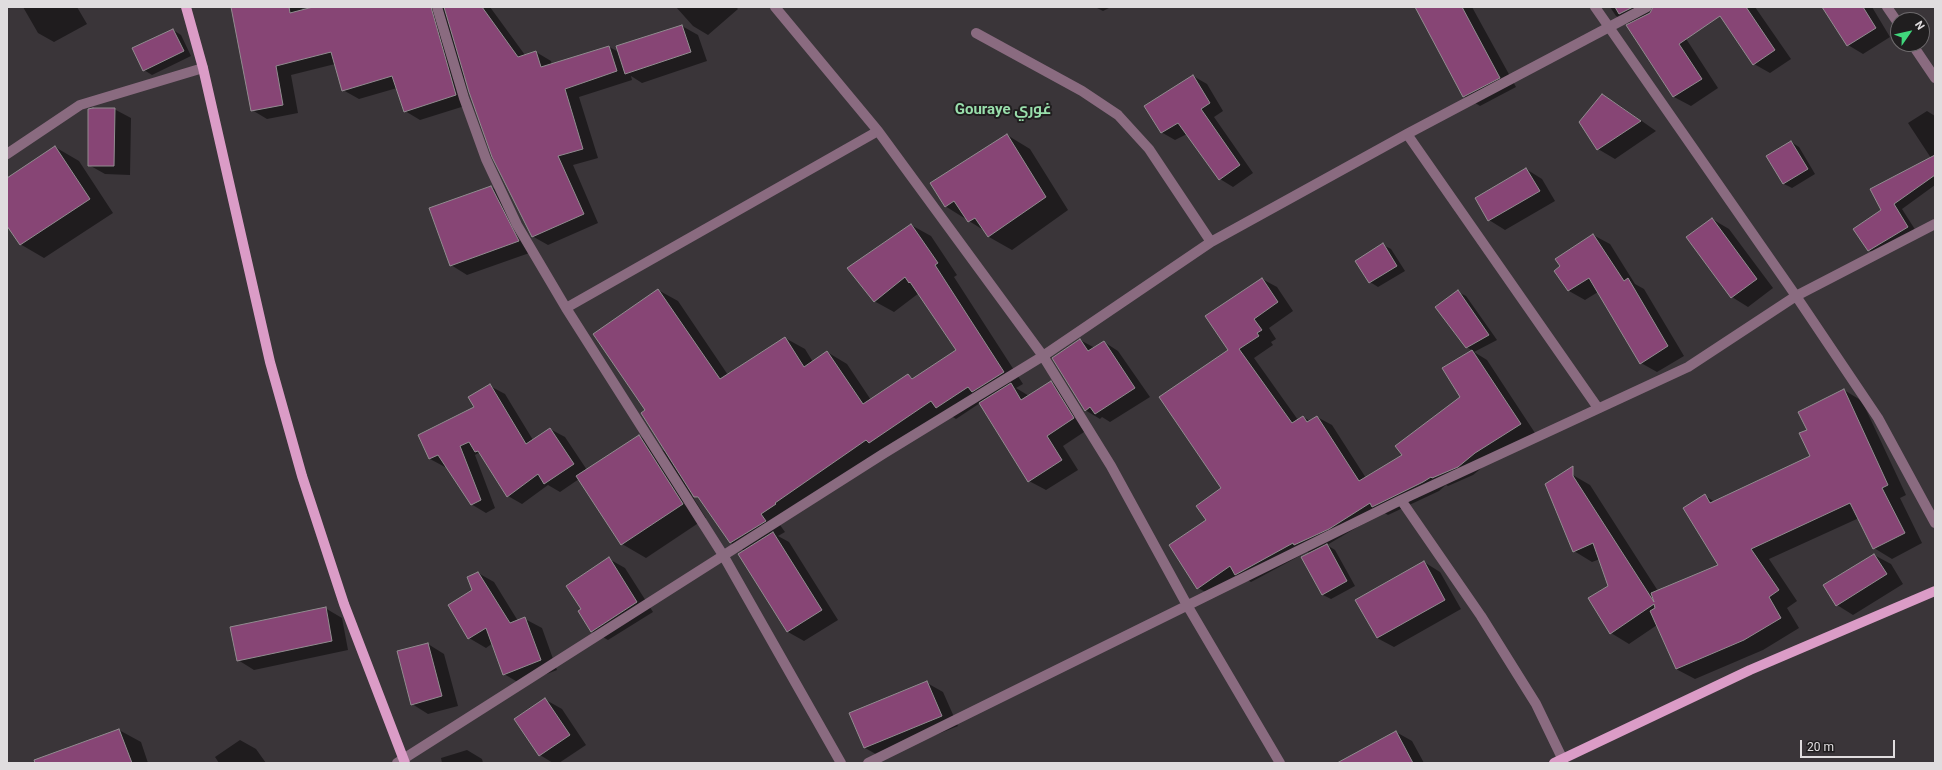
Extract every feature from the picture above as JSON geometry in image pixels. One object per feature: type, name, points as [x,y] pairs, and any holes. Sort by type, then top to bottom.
[{"type":"main road","points":[[186,7],[203,68],[270,362],[302,476],[344,604],[402,762]]},
{"type":"main road","points":[[1558,761],[1750,670],[1935,592]]},
{"type":"street","points":[[437,7],[464,98],[486,159],[517,225],[566,308],[723,555],[841,763]]},
{"type":"street","points":[[775,7],[878,131],[1044,356],[1111,466],[1187,605],[1280,763]]},
{"type":"street","points":[[1595,7],[1608,28],[1796,296],[1878,418],[1935,523]]},
{"type":"street","points":[[402,762],[723,555],[883,454],[1044,356],[1211,242],[1407,134],[1647,7]]},
{"type":"street","points":[[976,33],[1082,91],[1118,115],[1149,149],[1211,242]]},
{"type":"street","points":[[1917,52],[1935,78]]},
{"type":"street","points":[[7,154],[80,105],[203,68]]},
{"type":"street","points":[[566,308],[878,131]]},
{"type":"street","points":[[1407,134],[1598,408]]},
{"type":"street","points":[[868,763],[1401,500],[1688,367],[1796,296],[1935,224]]},
{"type":"street","points":[[1401,500],[1476,610],[1536,704],[1558,761]]},
{"type":"building","points":[[231,7],[289,7],[290,13],[313,7],[431,7],[456,95],[404,112],[392,76],[342,91],[331,52],[276,66],[283,105],[251,111]]},
{"type":"building","points":[[444,7],[482,7],[518,57],[536,51],[541,67],[609,46],[617,71],[565,89],[583,149],[558,156],[584,214],[532,237],[492,157],[469,92]]},
{"type":"building","points":[[1415,7],[1462,7],[1500,78],[1463,97]]},
{"type":"building","points":[[1615,7],[1633,7],[1619,14]]},
{"type":"building","points":[[1653,7],[1746,7],[1775,50],[1753,65],[1720,16],[1679,44],[1702,79],[1673,97],[1626,25],[1650,13]]},
{"type":"building","points":[[1822,7],[1863,7],[1876,28],[1847,46]]},
{"type":"building","points":[[682,25],[691,52],[625,74],[616,46]]},
{"type":"building","points":[[173,29],[184,51],[143,71],[132,48]]},
{"type":"building","points":[[1193,75],[1210,103],[1201,109],[1240,165],[1219,180],[1178,123],[1161,133],[1144,106]]},
{"type":"building","points":[[1602,94],[1641,121],[1597,150],[1579,122]]},
{"type":"building","points":[[115,108],[114,166],[88,166],[88,109]]},
{"type":"building","points":[[1007,134],[1046,197],[988,237],[975,218],[968,222],[954,201],[945,207],[930,183]]},
{"type":"building","points":[[1791,141],[1808,169],[1783,184],[1766,156]]},
{"type":"building","points":[[55,146],[90,199],[20,245],[7,226],[7,178]]},
{"type":"building","points":[[1935,155],[1935,175],[1894,204],[1908,227],[1868,251],[1853,229],[1881,210],[1870,189]]},
{"type":"building","points":[[1526,168],[1540,191],[1488,221],[1475,198]]},
{"type":"building","points":[[491,186],[519,241],[450,266],[429,208]]},
{"type":"building","points":[[1712,218],[1757,279],[1731,298],[1686,237]]},
{"type":"building","points":[[911,224],[938,263],[935,265],[1004,372],[972,392],[968,387],[936,408],[931,401],[869,443],[866,440],[775,503],[776,504],[761,514],[766,521],[730,543],[698,497],[694,497],[641,413],[645,410],[593,334],[658,289],[720,379],[785,337],[804,367],[827,351],[863,404],[908,374],[912,379],[956,350],[910,282],[909,283],[905,277],[874,302],[847,268]]},
{"type":"building","points":[[1593,234],[1624,281],[1628,278],[1668,346],[1640,364],[1589,278],[1568,291],[1554,271],[1560,266],[1555,259]]},
{"type":"building","points":[[1383,243],[1397,266],[1369,283],[1355,261]]},
{"type":"building","points":[[1262,278],[1278,302],[1254,319],[1262,330],[1257,333],[1259,336],[1239,349],[1292,423],[1303,416],[1307,422],[1317,416],[1359,481],[1402,455],[1395,446],[1460,397],[1442,368],[1472,350],[1521,424],[1475,453],[1458,467],[1432,478],[1431,477],[1372,507],[1370,503],[1329,529],[1294,545],[1293,543],[1235,575],[1230,566],[1197,589],[1169,545],[1206,520],[1196,506],[1221,488],[1159,397],[1228,350],[1205,316]]},
{"type":"building","points":[[1458,290],[1489,335],[1466,348],[1435,307]]},
{"type":"building","points":[[1080,339],[1088,351],[1104,341],[1135,388],[1095,414],[1090,407],[1085,411],[1052,358]]},
{"type":"building","points":[[1051,381],[1074,418],[1047,436],[1062,460],[1028,482],[979,403],[1011,383],[1021,400]]},
{"type":"building","points":[[490,384],[526,444],[550,428],[574,464],[544,484],[538,474],[507,497],[478,451],[475,452],[469,442],[460,446],[481,500],[471,505],[438,455],[429,459],[418,435],[474,407],[468,397]]},
{"type":"building","points":[[1844,389],[1888,485],[1882,488],[1905,533],[1873,549],[1850,503],[1751,549],[1779,590],[1769,597],[1781,618],[1744,640],[1676,669],[1650,611],[1655,608],[1654,604],[1610,634],[1588,598],[1608,586],[1593,543],[1573,552],[1545,484],[1573,466],[1573,476],[1654,602],[1651,593],[1718,565],[1683,508],[1705,494],[1710,503],[1810,456],[1799,433],[1807,430],[1798,412]]},
{"type":"building","points":[[639,435],[683,504],[621,545],[576,476]]},
{"type":"building","points":[[773,532],[822,610],[787,632],[738,554]]},
{"type":"building","points":[[1327,544],[1347,581],[1322,595],[1301,557]]},
{"type":"building","points":[[1874,554],[1887,574],[1836,606],[1823,585]]},
{"type":"building","points":[[609,557],[637,602],[591,632],[578,611],[581,609],[566,586]]},
{"type":"building","points":[[1424,561],[1445,600],[1377,638],[1355,600]]},
{"type":"building","points":[[478,572],[510,623],[525,617],[541,660],[503,675],[486,628],[468,639],[448,605],[472,590],[467,577]]},
{"type":"building","points":[[326,607],[332,641],[237,661],[230,627]]},
{"type":"building","points":[[428,643],[442,696],[411,705],[397,651]]},
{"type":"building","points":[[927,681],[942,716],[864,748],[849,713]]},
{"type":"building","points":[[545,698],[570,735],[539,756],[514,719]]},
{"type":"building","points":[[119,729],[132,763],[35,763],[34,760]]},
{"type":"building","points":[[1396,731],[1413,763],[1337,763]]},
{"type":"district","name":"Gouraye غوري","points":[[1003,110]]}]
